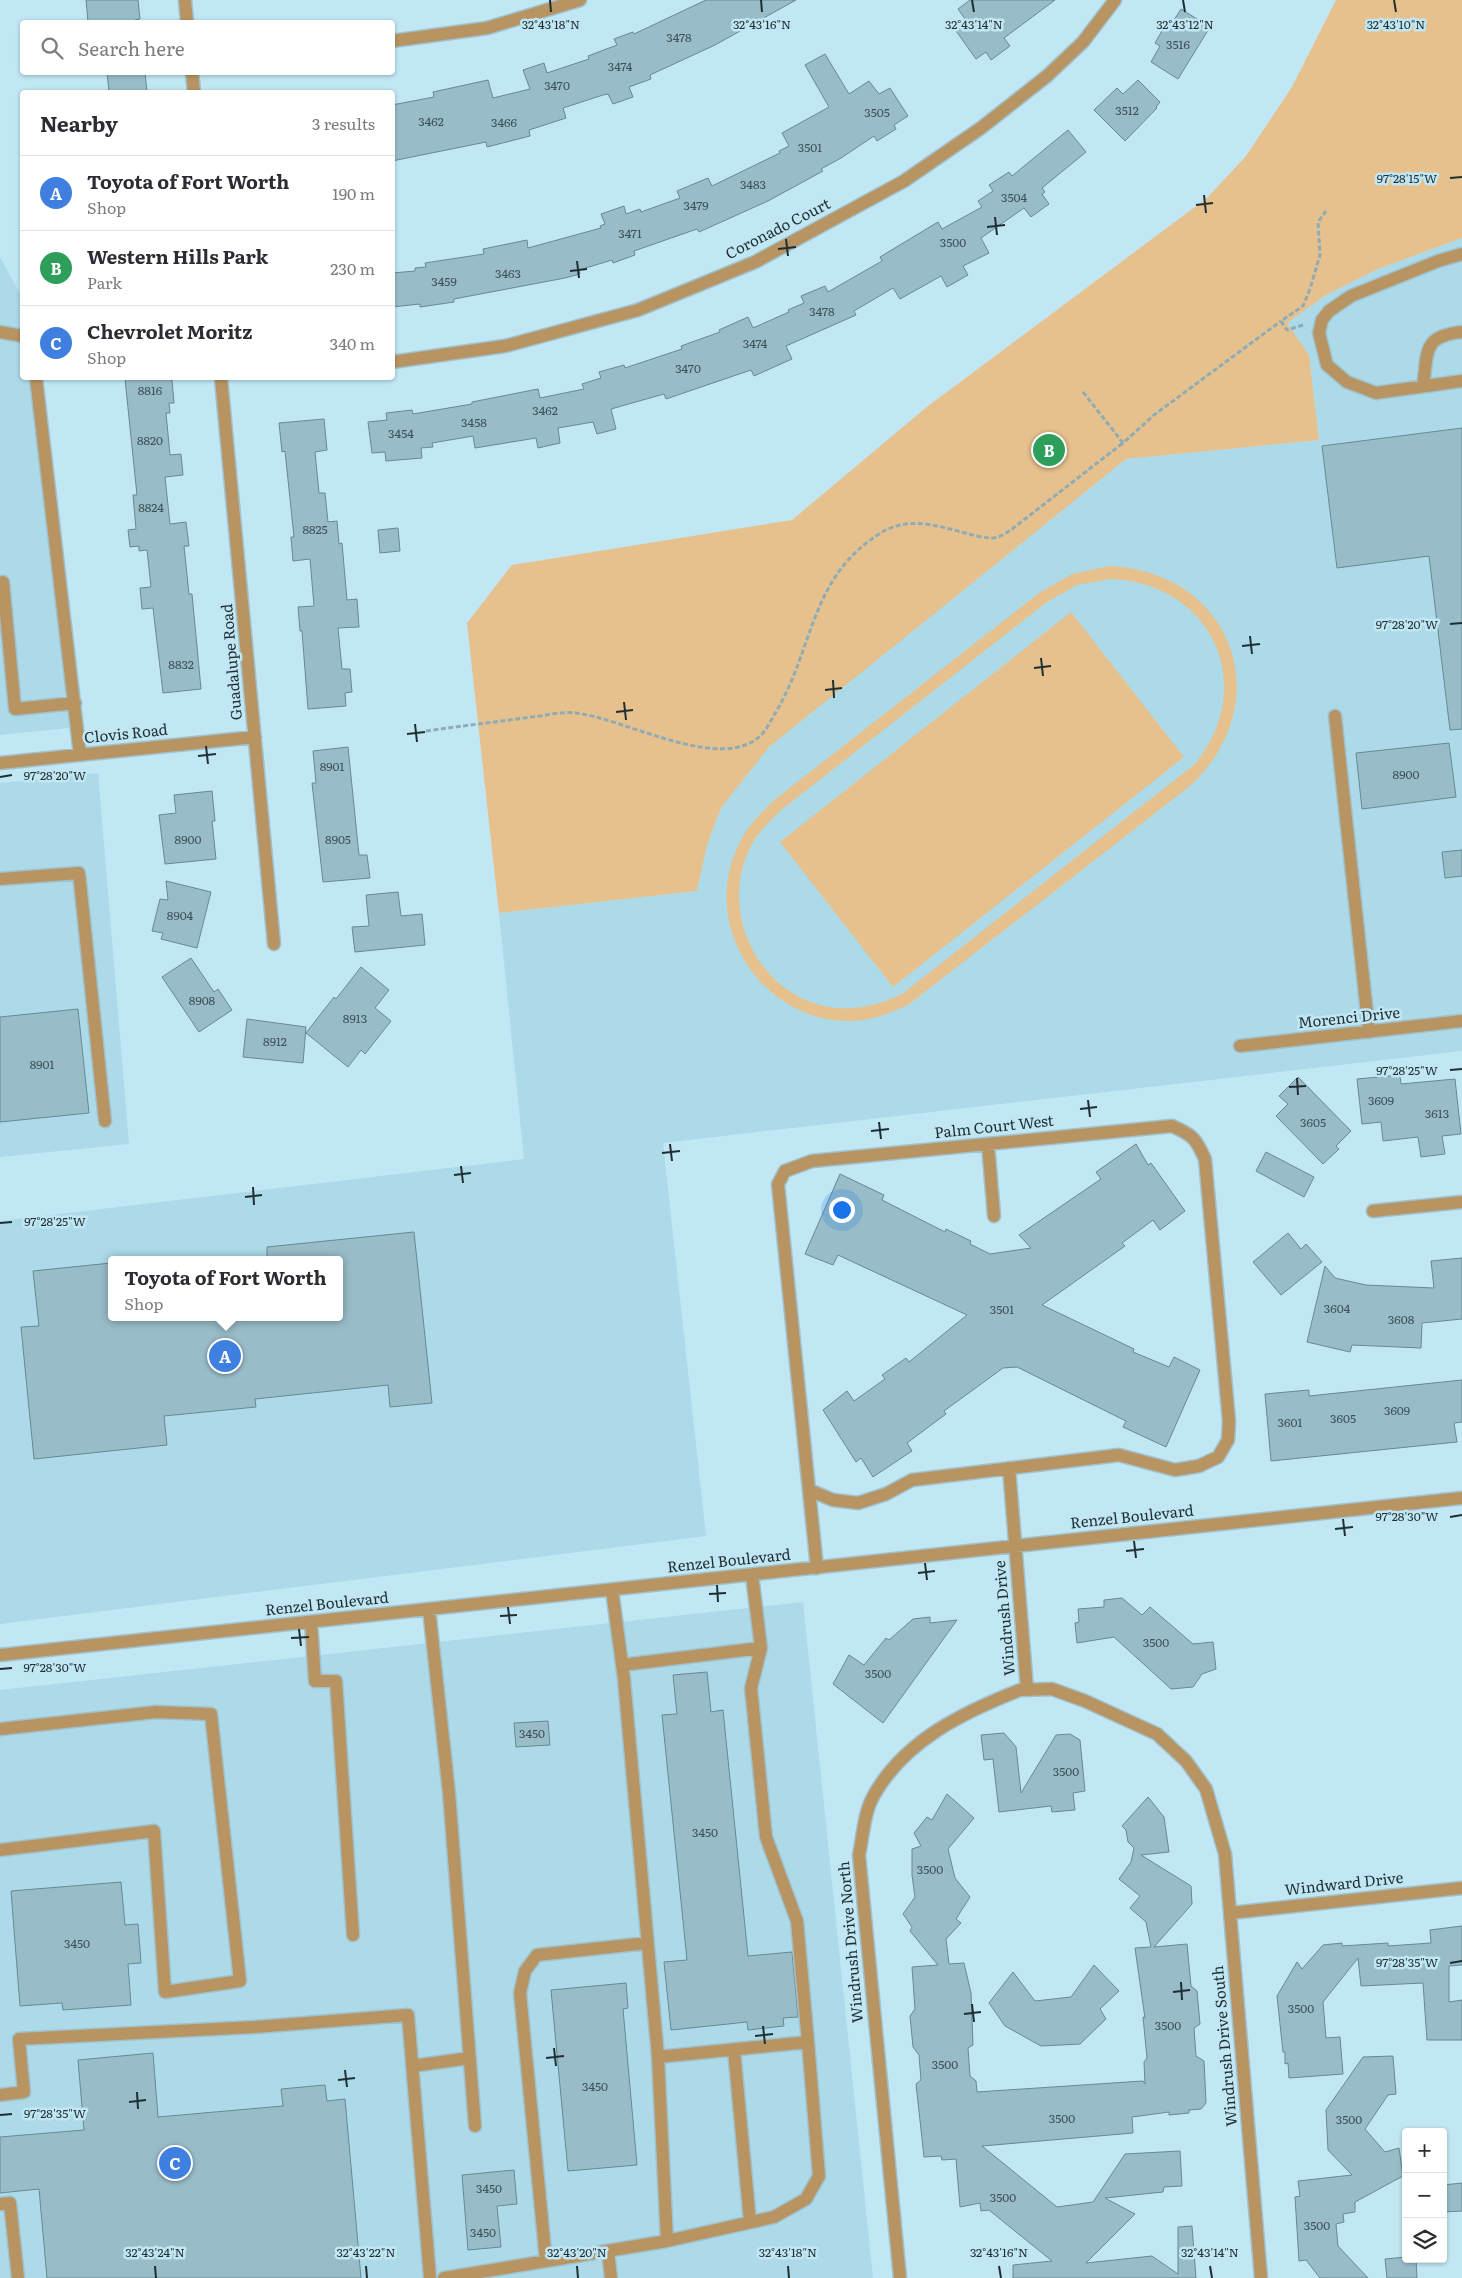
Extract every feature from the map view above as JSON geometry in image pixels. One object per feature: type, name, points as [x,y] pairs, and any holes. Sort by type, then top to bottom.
[{"type":"street","points":[[185,0],[187,20]]},
{"type":"street","points":[[395,41],[487,28],[580,0]]},
{"type":"street","name":"Coronado Court","points":[[395,362],[504,346],[638,310],[755,262],[904,181],[981,128],[1046,76],[1083,42],[1115,0]]},
{"type":"street","points":[[192,75],[194,90]]},
{"type":"street","points":[[1462,254],[1438,261],[1351,296],[1329,311],[1322,320],[1319,333],[1327,365],[1347,382],[1376,393],[1462,381]]},
{"type":"street","points":[[0,332],[20,336]]},
{"type":"street","points":[[1424,386],[1428,347],[1436,338],[1446,334],[1462,332]]},
{"type":"street","points":[[36,380],[80,755]]},
{"type":"street","name":"Guadalupe Road","points":[[221,380],[274,944]]},
{"type":"street","points":[[0,582],[4,582],[15,709],[75,703]]},
{"type":"street","points":[[1335,716],[1369,1032]]},
{"type":"street","name":"Clovis Road","points":[[0,763],[255,737]]},
{"type":"street","points":[[0,879],[79,873],[105,1122]]},
{"type":"street","name":"Morenci Drive","points":[[1240,1046],[1462,1021]]},
{"type":"street","name":"Palm Court West","points":[[1172,1126],[1190,1133],[1197,1141],[1205,1159],[1229,1421],[1228,1440],[1218,1458],[1199,1466],[1175,1470],[1118,1455],[912,1480],[886,1494],[858,1503],[833,1500],[809,1490],[778,1184],[785,1171],[812,1161],[988,1144],[1172,1126]]},
{"type":"street","points":[[988,1144],[994,1216]]},
{"type":"street","points":[[1373,1211],[1462,1202]]},
{"type":"street","points":[[1008,1468],[1015,1546]]},
{"type":"street","points":[[809,1490],[816,1568]]},
{"type":"street","name":"Renzel Boulevard","points":[[0,1656],[1462,1498]]},
{"type":"street","name":"Windrush Drive","points":[[1015,1546],[1027,1689],[1052,1690],[1077,1698],[1157,1734],[1191,1768],[1206,1789],[1214,1812]]},
{"type":"street","points":[[444,2278],[608,2252],[774,2217],[806,2199],[819,2176],[797,1921],[766,1837],[751,1688],[762,1648],[752,1574]]},
{"type":"street","points":[[612,1590],[622,1665],[658,2057],[667,2241]]},
{"type":"street","points":[[430,1609],[449,1793],[475,2126]]},
{"type":"street","points":[[312,1622],[315,1681],[336,1681],[353,1934]]},
{"type":"street","points":[[622,1665],[762,1648]]},
{"type":"street","name":"Windrush Drive North","points":[[900,2278],[859,1855],[867,1812],[873,1796],[897,1764],[921,1740],[974,1708],[1027,1689]]},
{"type":"street","points":[[0,1729],[156,1712],[211,1714],[240,1981],[165,1992],[154,1831],[0,1850]]},
{"type":"street","name":"Windrush Drive South","points":[[1214,1812],[1225,1854],[1261,2278]]},
{"type":"street","name":"Windward Drive","points":[[1230,1913],[1462,1888]]},
{"type":"street","points":[[546,2262],[520,1993],[525,1971],[537,1955],[647,1943]]},
{"type":"street","points":[[0,2095],[24,2092],[19,2039],[255,2027],[408,2016],[430,2278]]},
{"type":"street","points":[[658,2057],[808,2042]]},
{"type":"street","points":[[734,2050],[750,2222]]},
{"type":"street","points":[[412,2066],[470,2058]]},
{"type":"street","points":[[0,2204],[10,2203],[18,2278]]},
{"type":"street","points":[[608,2252],[610,2278]]},
{"type":"path","points":[[426,730],[576,713],[682,743],[722,748],[747,745],[756,740],[766,729],[782,703],[830,582],[854,552],[888,529],[912,522],[924,522],[985,537],[998,537],[1012,529],[1123,443],[1154,415],[1303,306],[1320,255],[1318,222],[1326,211]]},
{"type":"path","points":[[1281,321],[1287,330],[1322,320]]},
{"type":"path","points":[[1083,392],[1123,443]]},
{"type":"shaded area","points":[[1336,0],[1462,0],[1462,238],[1378,269],[1326,295],[1287,323],[1309,355],[1319,440],[1126,459],[769,747],[721,808],[707,845],[697,891],[499,913],[467,623],[512,565],[792,520],[928,406],[1207,198],[1246,156],[1292,87]]},
{"type":"shaded area","points":[[1462,238],[1462,1051],[663,1143],[706,1536],[0,1624],[0,1221],[524,1159],[499,913],[697,891],[706,848],[721,808],[745,773],[776,739],[1126,459],[1319,440],[1309,355],[1286,323],[1326,295],[1378,269]]},
{"type":"shaded area","points":[[0,257],[20,293],[20,380],[43,380],[78,727],[0,735]]},
{"type":"shaded area","points":[[1110,566],[1152,574],[1187,591],[1213,616],[1230,647],[1237,681],[1233,717],[1217,753],[1190,786],[908,1005],[882,1016],[854,1021],[822,1018],[792,1007],[767,989],[748,965],[734,938],[727,908],[728,877],[738,846],[745,833],[773,801],[1039,593],[1072,574]],"holes":[[[1110,579],[1146,585],[1175,598],[1199,618],[1215,643],[1223,672],[1223,702],[1214,734],[1195,764],[902,994],[870,1006],[836,1008],[808,1001],[784,987],[764,967],[750,944],[741,917],[739,890],[744,862],[757,836],[765,826],[780,811],[1047,602],[1077,585]]]},
{"type":"shaded area","points":[[1071,612],[1184,757],[893,987],[780,842]]},
{"type":"shaded area","points":[[98,773],[129,1144],[0,1157],[0,783]]},
{"type":"shaded area","points":[[803,1602],[873,2278],[0,2278],[0,1690]]},
{"type":"building","points":[[86,0],[138,0],[140,19],[88,20]]},
{"type":"building","points":[[706,0],[796,0],[715,45],[650,75],[651,79],[629,87],[633,97],[613,104],[608,94],[563,108],[566,118],[529,130],[530,136],[487,147],[486,142],[395,160],[395,104],[434,97],[433,92],[488,80],[493,98],[530,89],[523,70],[544,63],[547,73],[589,59],[588,56],[617,45],[614,39],[633,32],[634,34]]},
{"type":"building","points":[[970,0],[1055,0],[1004,38],[1010,46],[991,60],[986,52],[976,59],[954,28],[965,19],[958,9]]},
{"type":"building","points":[[1181,9],[1210,27],[1178,79],[1151,62],[1160,46],[1155,43],[1167,22],[1171,25]]},
{"type":"building","points":[[825,54],[849,94],[869,81],[879,94],[890,88],[908,116],[894,125],[896,129],[877,141],[874,136],[821,169],[823,171],[768,201],[699,232],[697,229],[634,251],[635,255],[613,263],[612,260],[579,270],[580,274],[565,278],[454,299],[454,302],[420,307],[420,304],[395,307],[395,273],[415,271],[415,268],[426,267],[425,263],[484,254],[483,249],[527,240],[528,248],[601,228],[600,226],[605,224],[601,214],[624,206],[626,214],[640,209],[641,212],[680,198],[677,191],[708,178],[712,186],[780,153],[779,151],[789,146],[782,133],[829,107],[805,65]]},
{"type":"building","points":[[107,75],[145,75],[147,90],[109,90]]},
{"type":"building","points":[[1138,80],[1160,102],[1157,108],[1125,141],[1094,110],[1117,88],[1123,94]]},
{"type":"building","points":[[1068,130],[1086,152],[1042,188],[1045,192],[1042,194],[1049,204],[1031,217],[1024,208],[981,238],[989,253],[963,266],[968,275],[947,287],[941,276],[900,299],[893,288],[854,311],[856,315],[786,346],[792,359],[754,376],[751,370],[666,399],[664,394],[611,409],[616,429],[597,434],[593,422],[558,428],[560,443],[538,448],[536,438],[475,448],[473,436],[432,443],[433,447],[421,448],[422,458],[386,461],[385,452],[372,453],[368,422],[387,420],[386,413],[412,410],[413,414],[472,404],[472,402],[538,389],[540,398],[584,389],[582,384],[601,378],[599,372],[624,365],[625,368],[682,349],[681,346],[720,332],[719,330],[748,317],[753,328],[789,312],[788,310],[804,303],[801,296],[825,286],[828,292],[882,261],[880,257],[938,222],[942,229],[982,207],[978,201],[993,191],[989,185],[1009,172],[1012,176]]},
{"type":"building","points":[[125,380],[172,380],[174,403],[169,403],[170,413],[166,413],[170,455],[181,454],[183,475],[165,477],[170,524],[186,522],[189,546],[184,546],[189,594],[192,594],[201,689],[163,693],[153,608],[142,609],[140,588],[151,587],[147,550],[139,551],[139,546],[130,547],[128,530],[136,529],[133,495],[137,495]]},
{"type":"building","points":[[324,419],[327,450],[315,452],[319,493],[325,493],[328,522],[337,521],[339,544],[342,543],[347,600],[357,599],[359,627],[338,628],[342,669],[350,669],[352,692],[345,693],[346,706],[308,709],[302,631],[300,631],[298,607],[314,606],[310,559],[293,561],[291,537],[294,537],[285,451],[282,452],[279,423]]},
{"type":"building","points":[[1462,428],[1462,729],[1450,730],[1429,556],[1337,568],[1322,446]]},
{"type":"building","points":[[398,528],[400,551],[380,553],[378,530]]},
{"type":"building","points":[[1449,743],[1456,797],[1362,809],[1356,753]]},
{"type":"building","points":[[348,747],[359,855],[367,855],[370,878],[323,882],[312,783],[316,783],[313,751]]},
{"type":"building","points":[[212,791],[215,821],[212,821],[216,859],[165,864],[159,815],[176,813],[174,795]]},
{"type":"building","points":[[1462,850],[1462,876],[1445,878],[1442,852]]},
{"type":"building","points":[[166,881],[211,892],[197,948],[161,939],[163,933],[152,931],[160,899],[168,900]]},
{"type":"building","points":[[398,892],[401,916],[422,914],[425,945],[355,952],[352,927],[369,926],[366,895]]},
{"type":"building","points":[[191,958],[214,992],[218,989],[232,1010],[199,1032],[162,977]]},
{"type":"building","points":[[361,967],[389,990],[375,1008],[391,1021],[365,1054],[361,1050],[348,1067],[306,1033],[334,997],[336,999]]},
{"type":"building","points":[[78,1009],[89,1113],[0,1122],[0,1017]]},
{"type":"building","points":[[247,1019],[306,1027],[303,1063],[243,1057]]},
{"type":"building","points":[[1400,1075],[1401,1084],[1455,1079],[1461,1134],[1442,1136],[1445,1154],[1421,1157],[1418,1137],[1383,1141],[1381,1122],[1362,1124],[1357,1079]]},
{"type":"building","points":[[1298,1077],[1351,1131],[1336,1146],[1339,1149],[1323,1164],[1276,1116],[1288,1104],[1279,1096]]},
{"type":"building","points":[[1136,1144],[1148,1165],[1151,1163],[1185,1211],[1160,1230],[1153,1220],[1122,1243],[1125,1246],[1042,1305],[1134,1349],[1133,1352],[1169,1367],[1174,1357],[1200,1370],[1166,1447],[1123,1427],[1126,1421],[1017,1367],[1003,1368],[944,1411],[946,1414],[907,1443],[912,1451],[873,1477],[861,1458],[856,1462],[823,1410],[847,1391],[854,1401],[885,1379],[882,1375],[906,1358],[909,1362],[967,1315],[838,1255],[833,1265],[805,1254],[840,1174],[884,1195],[882,1200],[945,1232],[946,1229],[971,1241],[970,1244],[990,1254],[1031,1248],[1019,1235],[1101,1179],[1096,1172]]},
{"type":"building","points":[[1266,1152],[1314,1177],[1304,1197],[1256,1171]]},
{"type":"building","points":[[414,1232],[432,1403],[390,1407],[388,1385],[255,1399],[256,1407],[164,1416],[167,1445],[34,1459],[21,1327],[39,1326],[33,1271],[108,1263],[108,1321],[343,1321],[343,1256],[267,1256],[267,1247]]},
{"type":"building","points":[[1288,1233],[1301,1249],[1306,1244],[1322,1262],[1281,1295],[1253,1262]]},
{"type":"building","points":[[1462,1258],[1462,1319],[1422,1323],[1421,1348],[1352,1345],[1350,1352],[1307,1342],[1325,1266],[1335,1278],[1366,1285],[1434,1288],[1431,1261]]},
{"type":"building","points":[[1462,1380],[1462,1422],[1454,1423],[1457,1442],[1271,1461],[1265,1394],[1309,1390],[1309,1396]]},
{"type":"building","points":[[1122,1598],[1142,1615],[1150,1607],[1193,1644],[1213,1642],[1216,1669],[1202,1674],[1193,1687],[1171,1689],[1114,1637],[1077,1643],[1075,1623],[1079,1622],[1078,1609],[1104,1607],[1104,1600]]},
{"type":"building","points":[[930,1617],[930,1623],[957,1620],[883,1723],[833,1684],[849,1655],[864,1665],[886,1638],[889,1640],[913,1619]]},
{"type":"building","points":[[707,1672],[711,1712],[723,1710],[748,1956],[792,1952],[798,2017],[783,2018],[784,2026],[748,2030],[747,2022],[671,2030],[664,1962],[687,1960],[662,1715],[677,1714],[673,1675]]},
{"type":"building","points":[[548,1721],[550,1745],[516,1747],[514,1723]]},
{"type":"building","points":[[1004,1733],[1016,1747],[1021,1793],[1056,1735],[1070,1734],[1080,1740],[1085,1791],[1073,1793],[1075,1810],[1052,1812],[1051,1806],[999,1812],[993,1759],[984,1760],[981,1735]]},
{"type":"building","points":[[947,1794],[974,1818],[948,1849],[955,1878],[970,1897],[956,1919],[961,1923],[946,1939],[949,1964],[964,1963],[971,1993],[973,2045],[968,2048],[970,2076],[976,2081],[977,2092],[1143,2081],[1145,2084],[1144,2062],[1147,2058],[1143,2017],[1145,2018],[1135,1948],[1151,1947],[1146,1922],[1130,1908],[1140,1896],[1119,1879],[1131,1862],[1134,1848],[1128,1842],[1126,1830],[1122,1826],[1148,1797],[1164,1817],[1169,1852],[1141,1855],[1191,1886],[1192,1904],[1154,1947],[1187,1944],[1191,1986],[1197,1991],[1200,2024],[1194,2028],[1196,2056],[1204,2061],[1206,2103],[1201,2109],[1189,2110],[1189,2113],[1169,2115],[1169,2112],[1132,2117],[1133,2133],[982,2146],[1057,2207],[1093,2202],[1125,2154],[1180,2151],[1182,2186],[1164,2187],[1163,2192],[1105,2198],[1135,2214],[1086,2263],[1152,2256],[1178,2274],[1178,2227],[1192,2226],[1196,2278],[1013,2278],[1013,2265],[1052,2261],[989,2210],[981,2211],[980,2203],[960,2207],[956,2159],[942,2160],[941,2156],[924,2157],[916,2084],[921,2080],[919,2055],[913,2047],[910,2016],[915,2009],[912,1967],[938,1965],[910,1931],[912,1927],[903,1914],[915,1897],[912,1875],[912,1849],[921,1846],[914,1833],[927,1817],[932,1820]]},
{"type":"building","points":[[121,1882],[125,1925],[138,1924],[141,1963],[128,1964],[131,2005],[63,2010],[62,2003],[20,2006],[11,1891]]},
{"type":"building","points":[[1462,1926],[1462,1965],[1449,1966],[1449,2002],[1462,2000],[1462,2040],[1427,2040],[1423,1983],[1361,1986],[1358,1958],[1323,2002],[1326,2038],[1340,2037],[1343,2074],[1289,2078],[1288,2063],[1285,2064],[1285,2052],[1283,2052],[1277,1996],[1297,1962],[1302,1969],[1323,1945],[1342,1943],[1342,1946],[1388,1943],[1388,1946],[1431,1943],[1430,1930]]},
{"type":"building","points":[[1094,1965],[1119,1991],[1100,2009],[1106,2019],[1080,2044],[1041,2046],[1005,2026],[989,2003],[1013,1972],[1035,2001],[1071,1997]]},
{"type":"building","points":[[626,1983],[628,2008],[623,2009],[637,2165],[568,2171],[551,1990]]},
{"type":"building","points":[[153,2053],[158,2117],[283,2106],[281,2089],[325,2085],[327,2101],[345,2099],[361,2278],[47,2278],[39,2189],[0,2193],[0,2137],[84,2130],[78,2060]]},
{"type":"building","points":[[1393,2056],[1396,2094],[1388,2095],[1365,2129],[1385,2152],[1399,2148],[1402,2177],[1355,2202],[1355,2212],[1343,2214],[1344,2222],[1336,2224],[1338,2246],[1368,2278],[1320,2278],[1306,2260],[1299,2261],[1295,2197],[1300,2196],[1298,2181],[1352,2175],[1328,2150],[1326,2110],[1363,2057]]},
{"type":"building","points":[[514,2170],[517,2204],[497,2206],[501,2247],[468,2250],[462,2175]]},
{"type":"building","points":[[1462,2183],[1462,2211],[1447,2212],[1447,2185]]},
{"type":"building","points":[[1402,2257],[1402,2263],[1416,2263],[1417,2278],[1387,2278],[1385,2259]]},
{"type":"place","name":"Western Hills Park","points":[[1049,450]]},
{"type":"place","name":"Toyota of Fort Worth","points":[[225,1356]]},
{"type":"place","name":"Chevrolet Moritz","points":[[175,2163]]}]
